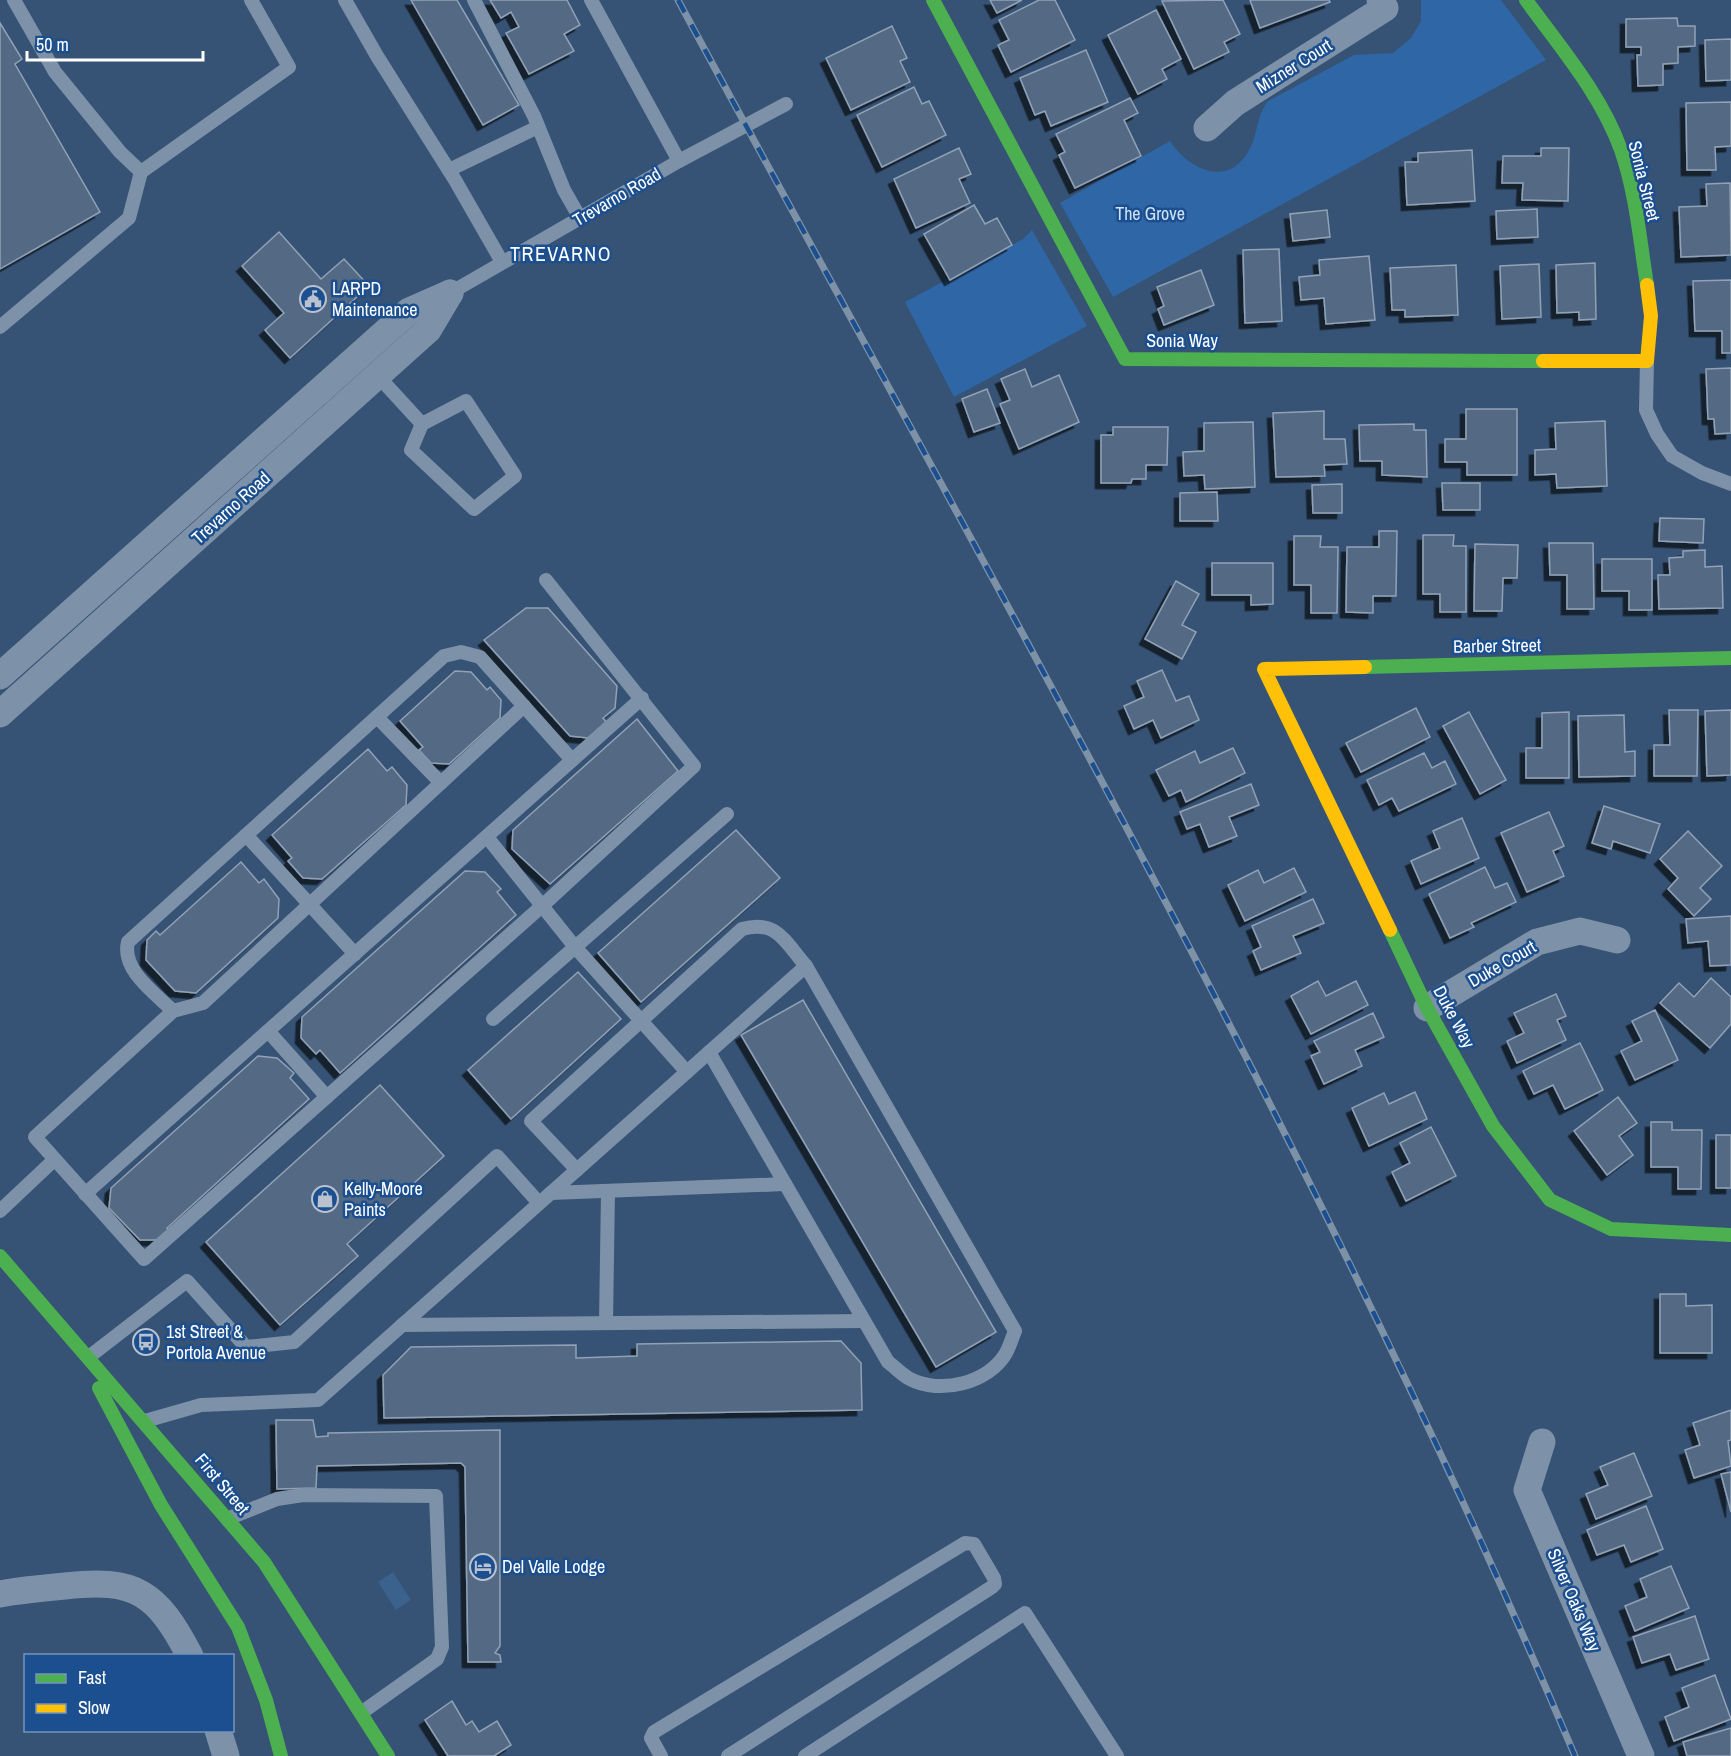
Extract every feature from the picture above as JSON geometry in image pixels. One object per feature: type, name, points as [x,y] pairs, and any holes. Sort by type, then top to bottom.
[{"type":"street","name":"Sonia Way","points":[[933,0],[1125,359],[1647,361]]},
{"type":"street","name":"Sonia Street","points":[[1526,0],[1589,86],[1621,150],[1637,219],[1651,316],[1647,361]]},
{"type":"street","name":"Mizner Court","points":[[1207,128],[1235,103],[1382,4]]},
{"type":"street","name":"Trevarno Road","points":[[0,714],[428,330],[450,293]]},
{"type":"street","name":"Trevarno Road","points":[[0,676],[410,311],[450,293]]},
{"type":"street","name":"Barber Street","points":[[1264,669],[1731,658]]},
{"type":"street","name":"Duke Way","points":[[1264,669],[1427,1008],[1493,1126],[1550,1200],[1611,1229],[1731,1235]]},
{"type":"street","name":"Duke Court","points":[[1427,1008],[1536,942],[1580,932],[1617,940]]},
{"type":"street","name":"First Street","points":[[0,1256],[90,1356],[264,1562],[388,1756]]},
{"type":"street","points":[[70,1334],[160,1505],[238,1627],[266,1700],[281,1756]]},
{"type":"street","name":"Silver Oaks Way","points":[[1542,1442],[1527,1490],[1641,1756]]},
{"type":"street","points":[[0,1594],[100,1582],[131,1587],[158,1605],[189,1654]]},
{"type":"street","points":[[218,1732],[226,1756]]},
{"type":"lane","points":[[14,0],[55,72],[141,172]]},
{"type":"lane","points":[[0,327],[129,218],[141,172],[289,68],[251,0]]},
{"type":"lane","points":[[345,0],[377,56],[449,170],[502,262]]},
{"type":"lane","points":[[591,0],[679,161]]},
{"type":"lane","points":[[475,1],[538,127],[564,190],[580,218]]},
{"type":"lane","name":"Trevarno Road","points":[[450,293],[679,161],[786,105]]},
{"type":"lane","points":[[449,170],[538,127]]},
{"type":"lane","points":[[1647,361],[1646,410],[1672,456],[1702,473],[1731,484]]},
{"type":"lane","points":[[378,376],[422,424]]},
{"type":"lane","points":[[466,401],[515,476],[474,509],[411,450],[422,424],[466,401]]},
{"type":"lane","points":[[524,706],[203,1003],[173,1011],[35,1137],[144,1259],[542,906],[694,766],[546,580]]},
{"type":"lane","points":[[173,1011],[131,968],[125,953],[128,942],[444,656],[461,652],[480,657],[572,760]]},
{"type":"lane","points":[[85,1194],[642,698]]},
{"type":"lane","points":[[377,717],[441,783]]},
{"type":"lane","points":[[493,1019],[727,814]]},
{"type":"lane","points":[[246,835],[355,954]]},
{"type":"lane","points":[[488,837],[575,947],[687,1072]]},
{"type":"lane","points":[[577,1170],[531,1121],[742,929],[759,924],[777,932],[806,966],[1015,1331],[1005,1354],[984,1376],[956,1385],[931,1386],[909,1379],[888,1362],[709,1052]]},
{"type":"lane","points":[[145,1421],[201,1405],[318,1400],[806,966]]},
{"type":"lane","points":[[268,1031],[327,1097]]},
{"type":"lane","points":[[90,1356],[187,1281],[246,1347],[294,1342],[497,1156],[539,1203]]},
{"type":"lane","points":[[0,1211],[54,1160]]},
{"type":"lane","points":[[551,1193],[785,1184]]},
{"type":"lane","points":[[606,1323],[608,1191]]},
{"type":"lane","points":[[402,1325],[864,1321]]},
{"type":"lane","points":[[227,1519],[277,1498],[303,1495],[436,1496],[442,1647],[437,1659],[361,1713]]},
{"type":"lane","points":[[661,1756],[651,1738],[654,1732],[965,1543],[974,1544],[994,1578],[995,1584],[992,1587],[728,1756]]},
{"type":"lane","points":[[805,1756],[1025,1613],[1117,1756]]},
{"type":"green space","name":"The Grove","points":[[1421,0],[1501,0],[1546,60],[1113,297],[1060,203],[1170,141],[1187,160],[1197,166],[1219,172],[1229,169],[1239,163],[1248,152],[1261,113],[1268,101],[1354,55],[1393,53],[1411,38],[1421,21]]},
{"type":"green space","points":[[1032,230],[1087,326],[954,397],[905,302],[1023,239]]},
{"type":"shaded area","points":[[393,1572],[411,1600],[396,1610],[378,1582]]},
{"type":"building","points":[[411,0],[457,0],[519,105],[483,125]]},
{"type":"building","points":[[490,0],[567,0],[580,25],[564,34],[574,51],[529,74],[506,33],[519,27],[511,12],[501,18]]},
{"type":"building","points":[[990,0],[1022,0],[997,13]]},
{"type":"building","points":[[1039,0],[1055,0],[1075,40],[1011,72],[998,45],[1009,40],[999,20]]},
{"type":"building","points":[[1223,0],[1240,34],[1224,42],[1229,52],[1194,69],[1162,1]]},
{"type":"building","points":[[1250,0],[1329,0],[1330,2],[1260,28]]},
{"type":"building","points":[[1156,10],[1181,59],[1162,69],[1167,79],[1138,94],[1108,35]]},
{"type":"building","points":[[1677,18],[1678,26],[1695,26],[1695,46],[1678,47],[1678,63],[1663,64],[1663,85],[1638,86],[1637,55],[1641,55],[1641,47],[1626,47],[1626,19]]},
{"type":"building","points":[[0,23],[22,59],[15,64],[100,212],[0,269]]},
{"type":"building","points":[[892,26],[907,58],[900,61],[910,82],[851,110],[826,58]]},
{"type":"building","points":[[1731,39],[1731,80],[1706,81],[1705,40]]},
{"type":"building","points":[[1086,50],[1108,102],[1051,126],[1045,111],[1035,115],[1020,78]]},
{"type":"building","points":[[914,87],[922,104],[929,101],[946,135],[882,167],[857,115]]},
{"type":"building","points":[[1130,98],[1138,113],[1124,120],[1141,156],[1075,188],[1059,155],[1065,152],[1056,134]]},
{"type":"building","points":[[1731,102],[1731,146],[1715,147],[1716,170],[1687,170],[1686,103]]},
{"type":"building","points":[[959,148],[971,174],[959,179],[970,203],[916,228],[894,179]]},
{"type":"building","points":[[1541,148],[1569,148],[1568,201],[1522,200],[1523,183],[1502,183],[1503,156],[1541,156]]},
{"type":"building","points":[[1472,150],[1475,201],[1407,205],[1405,162],[1418,162],[1418,153]]},
{"type":"building","points":[[1730,183],[1731,255],[1681,257],[1679,207],[1707,206],[1706,184]]},
{"type":"building","points":[[974,205],[985,224],[997,218],[1012,245],[950,280],[924,234]]},
{"type":"building","points":[[1537,209],[1538,237],[1497,239],[1496,211]]},
{"type":"building","points":[[1327,210],[1330,237],[1293,241],[1290,214]]},
{"type":"building","name":"LARPD Maintenance","points":[[279,232],[321,279],[344,259],[369,286],[290,358],[265,330],[284,313],[242,266]]},
{"type":"building","points":[[1279,249],[1282,321],[1245,323],[1243,250]]},
{"type":"building","points":[[1369,256],[1375,320],[1326,324],[1324,298],[1301,300],[1299,277],[1320,275],[1319,260]]},
{"type":"building","points":[[1595,263],[1596,319],[1579,320],[1579,312],[1557,313],[1556,265]]},
{"type":"building","points":[[1539,264],[1541,317],[1502,319],[1500,266]]},
{"type":"building","points":[[1456,265],[1458,315],[1405,317],[1405,310],[1392,310],[1390,268]]},
{"type":"building","points":[[1201,270],[1214,305],[1164,325],[1158,309],[1164,306],[1157,287]]},
{"type":"building","points":[[1731,280],[1731,353],[1722,353],[1722,331],[1695,331],[1693,281]]},
{"type":"building","points":[[1731,368],[1731,433],[1715,434],[1714,419],[1708,419],[1706,369]]},
{"type":"building","points":[[1025,369],[1032,387],[1059,375],[1079,422],[1019,449],[1000,404],[1010,400],[1001,379]]},
{"type":"building","points":[[987,389],[1000,423],[974,432],[962,399]]},
{"type":"building","points":[[1466,409],[1517,409],[1517,475],[1467,475],[1467,462],[1445,462],[1445,439],[1466,439]]},
{"type":"building","points":[[1324,411],[1324,439],[1345,439],[1347,464],[1324,465],[1325,476],[1276,477],[1273,413]]},
{"type":"building","points":[[1605,421],[1607,486],[1557,488],[1556,474],[1535,475],[1535,450],[1556,449],[1555,423]]},
{"type":"building","points":[[1253,422],[1255,487],[1205,489],[1204,475],[1184,476],[1183,452],[1204,451],[1204,423]]},
{"type":"building","points":[[1414,424],[1414,430],[1426,430],[1427,477],[1382,475],[1382,461],[1360,461],[1359,425]]},
{"type":"building","points":[[1113,427],[1168,427],[1167,465],[1146,465],[1146,479],[1132,479],[1131,483],[1101,483],[1101,435],[1113,435]]},
{"type":"building","points":[[1442,483],[1480,483],[1480,510],[1443,510]]},
{"type":"building","points":[[1342,484],[1342,513],[1313,513],[1312,485]]},
{"type":"building","points":[[1217,492],[1218,521],[1180,521],[1180,493]]},
{"type":"building","points":[[1660,518],[1704,519],[1703,543],[1659,541]]},
{"type":"building","points":[[1379,531],[1397,531],[1396,596],[1373,596],[1373,613],[1346,612],[1347,547],[1379,547]]},
{"type":"building","points":[[1423,535],[1454,535],[1453,546],[1466,546],[1466,612],[1440,612],[1440,594],[1423,594]]},
{"type":"building","points":[[1294,536],[1321,536],[1320,547],[1338,547],[1337,613],[1311,613],[1311,585],[1294,585]]},
{"type":"building","points":[[1549,543],[1593,543],[1594,609],[1567,609],[1567,575],[1550,575]]},
{"type":"building","points":[[1475,544],[1518,545],[1517,578],[1503,578],[1502,611],[1474,611]]},
{"type":"building","points":[[1705,550],[1705,567],[1722,566],[1723,608],[1659,609],[1658,575],[1670,575],[1669,558],[1683,557],[1683,551]]},
{"type":"building","points":[[1602,559],[1652,559],[1652,610],[1629,610],[1629,591],[1602,591]]},
{"type":"building","points":[[1212,563],[1273,563],[1273,604],[1251,605],[1251,595],[1212,595]]},
{"type":"building","points":[[1176,581],[1199,594],[1182,625],[1196,632],[1182,659],[1145,639]]},
{"type":"building","points":[[526,608],[548,608],[617,686],[615,708],[603,718],[606,722],[588,738],[570,736],[484,640]]},
{"type":"building","points":[[1162,670],[1176,701],[1189,696],[1199,720],[1161,738],[1153,720],[1134,729],[1124,706],[1144,697],[1137,681]]},
{"type":"building","points":[[455,671],[471,672],[487,690],[490,687],[501,700],[500,718],[449,764],[431,763],[419,750],[423,747],[400,721]]},
{"type":"building","points":[[1416,708],[1430,737],[1361,772],[1346,743]]},
{"type":"building","points":[[1669,710],[1698,710],[1697,776],[1654,776],[1654,745],[1670,745]]},
{"type":"building","points":[[1731,710],[1731,775],[1707,776],[1705,711]]},
{"type":"building","points":[[1469,712],[1506,780],[1480,794],[1443,726]]},
{"type":"building","points":[[1569,712],[1569,778],[1526,778],[1526,748],[1542,748],[1542,713]]},
{"type":"building","points":[[1624,715],[1625,752],[1635,751],[1635,776],[1579,777],[1578,716]]},
{"type":"building","points":[[637,719],[678,771],[550,884],[512,849],[513,830]]},
{"type":"building","points":[[1233,748],[1245,773],[1186,802],[1181,790],[1169,796],[1156,770],[1195,751],[1200,763]]},
{"type":"building","points":[[368,749],[387,771],[392,767],[407,785],[406,805],[322,879],[303,878],[288,861],[292,858],[272,835]]},
{"type":"building","points":[[1424,753],[1432,768],[1445,761],[1456,784],[1399,811],[1392,798],[1379,805],[1367,780]]},
{"type":"building","points":[[1251,784],[1259,805],[1229,817],[1237,836],[1209,847],[1200,824],[1187,829],[1180,812]]},
{"type":"building","points":[[1604,806],[1660,824],[1650,853],[1613,841],[1611,849],[1592,843]]},
{"type":"building","points":[[1549,812],[1564,846],[1553,851],[1564,876],[1527,892],[1501,833]]},
{"type":"building","points":[[1462,818],[1479,858],[1421,884],[1411,861],[1440,848],[1433,831]]},
{"type":"building","points":[[736,830],[780,878],[641,1002],[598,953]]},
{"type":"building","points":[[1688,831],[1722,866],[1700,888],[1711,899],[1694,916],[1668,889],[1678,878],[1660,859]]},
{"type":"building","points":[[241,862],[259,883],[264,879],[279,899],[278,918],[196,993],[175,991],[146,960],[147,940],[156,931],[160,935]]},
{"type":"building","points":[[1485,867],[1495,888],[1507,883],[1516,902],[1471,923],[1474,927],[1450,938],[1429,894]]},
{"type":"building","points":[[1294,868],[1306,892],[1245,921],[1228,885],[1258,870],[1264,883]]},
{"type":"building","points":[[465,871],[485,872],[501,889],[497,892],[516,915],[340,1073],[320,1050],[316,1054],[301,1038],[302,1017]]},
{"type":"building","points":[[1313,899],[1324,923],[1293,936],[1301,953],[1261,970],[1253,951],[1261,947],[1252,926]]},
{"type":"building","points":[[1731,916],[1731,965],[1710,966],[1708,941],[1688,943],[1686,919]]},
{"type":"building","points":[[578,972],[621,1019],[511,1119],[468,1070]]},
{"type":"building","points":[[1711,978],[1731,997],[1731,1024],[1710,1048],[1660,1003],[1679,983],[1694,997]]},
{"type":"building","points":[[1318,981],[1326,996],[1356,981],[1368,1005],[1311,1034],[1291,996]]},
{"type":"building","points":[[1556,994],[1566,1016],[1557,1020],[1566,1040],[1517,1063],[1507,1041],[1524,1033],[1514,1013]]},
{"type":"building","points":[[803,1000],[996,1332],[936,1367],[741,1035]]},
{"type":"building","points":[[1655,1010],[1678,1060],[1635,1080],[1621,1051],[1642,1041],[1632,1021]]},
{"type":"building","points":[[1373,1013],[1384,1037],[1355,1050],[1362,1066],[1324,1084],[1311,1056],[1320,1052],[1314,1041]]},
{"type":"building","points":[[1580,1043],[1603,1090],[1565,1109],[1553,1085],[1534,1094],[1523,1071]]},
{"type":"building","points":[[258,1056],[277,1058],[294,1073],[290,1078],[309,1099],[167,1228],[169,1231],[160,1240],[140,1240],[109,1208],[111,1188]]},
{"type":"building","name":"Kelly-Moore Paints","points":[[380,1085],[444,1156],[347,1244],[358,1256],[280,1325],[206,1242]]},
{"type":"building","points":[[1415,1092],[1427,1119],[1369,1146],[1352,1108],[1384,1093],[1389,1104]]},
{"type":"building","points":[[1618,1097],[1637,1123],[1619,1136],[1633,1155],[1607,1175],[1574,1131]]},
{"type":"building","points":[[1651,1122],[1672,1122],[1672,1130],[1702,1130],[1701,1189],[1678,1189],[1678,1167],[1651,1167]]},
{"type":"building","points":[[1431,1127],[1456,1176],[1406,1201],[1392,1172],[1410,1163],[1400,1143]]},
{"type":"building","points":[[1716,1135],[1731,1135],[1731,1188],[1716,1188]]},
{"type":"building","points":[[1660,1294],[1686,1294],[1686,1306],[1712,1305],[1712,1353],[1660,1353]]},
{"type":"building","points":[[841,1341],[861,1363],[862,1410],[384,1418],[383,1375],[411,1347],[576,1345],[576,1358],[637,1356],[637,1344]]},
{"type":"building","points":[[1731,1410],[1731,1440],[1728,1441],[1731,1466],[1694,1478],[1685,1450],[1700,1445],[1693,1423]]},
{"type":"building","name":"Del Valle Lodge","points":[[276,1420],[313,1420],[316,1437],[328,1436],[328,1433],[500,1430],[500,1646],[495,1653],[500,1655],[501,1662],[468,1662],[465,1467],[461,1463],[317,1466],[316,1488],[277,1489]]},
{"type":"building","points":[[1634,1453],[1652,1496],[1596,1519],[1586,1494],[1608,1485],[1600,1467]]},
{"type":"building","points":[[1731,1472],[1731,1512],[1721,1474]]},
{"type":"building","points":[[1646,1506],[1663,1549],[1631,1562],[1624,1545],[1597,1555],[1587,1530]]},
{"type":"building","points":[[1671,1566],[1689,1608],[1635,1631],[1625,1606],[1647,1597],[1640,1579]]},
{"type":"building","points":[[1695,1616],[1709,1659],[1676,1670],[1670,1654],[1642,1663],[1633,1637]]},
{"type":"building","points":[[1715,1675],[1731,1719],[1674,1741],[1665,1717],[1689,1707],[1682,1688]]},
{"type":"building","points":[[452,1701],[466,1725],[472,1721],[479,1732],[497,1721],[511,1745],[494,1756],[448,1756],[425,1720]]},
{"type":"building","points":[[1731,1728],[1731,1756],[1687,1756],[1683,1742]]},
{"type":"railway","points":[[678,0],[1148,868],[1261,1087],[1371,1308],[1476,1531],[1575,1756]]},
{"type":"traffic: fast","points":[[933,0],[1125,359],[1543,361]]},
{"type":"traffic: fast","points":[[1526,0],[1579,72],[1613,129],[1630,183],[1647,285]]},
{"type":"traffic: fast","points":[[1365,667],[1731,658]]},
{"type":"traffic: fast","points":[[1390,930],[1427,1008],[1493,1126],[1550,1200],[1611,1229],[1731,1235]]},
{"type":"traffic: fast","points":[[0,1256],[264,1562],[388,1756]]},
{"type":"traffic: fast","points":[[99,1388],[161,1505],[238,1627],[266,1700],[281,1756]]},
{"type":"traffic: slow","points":[[1543,361],[1647,361],[1651,316],[1647,285]]},
{"type":"traffic: slow","points":[[1365,667],[1264,669],[1390,930]]},
{"type":"place","name":"LARPD Maintenance","points":[[313,299]]},
{"type":"place","name":"Kelly-Moore Paints","points":[[325,1199]]},
{"type":"place","name":"1st Street & Portola Avenue","points":[[146,1342]]},
{"type":"place","name":"Del Valle Lodge","points":[[483,1567]]},
{"type":"district","name":"TREVARNO","points":[[561,254]]}]
